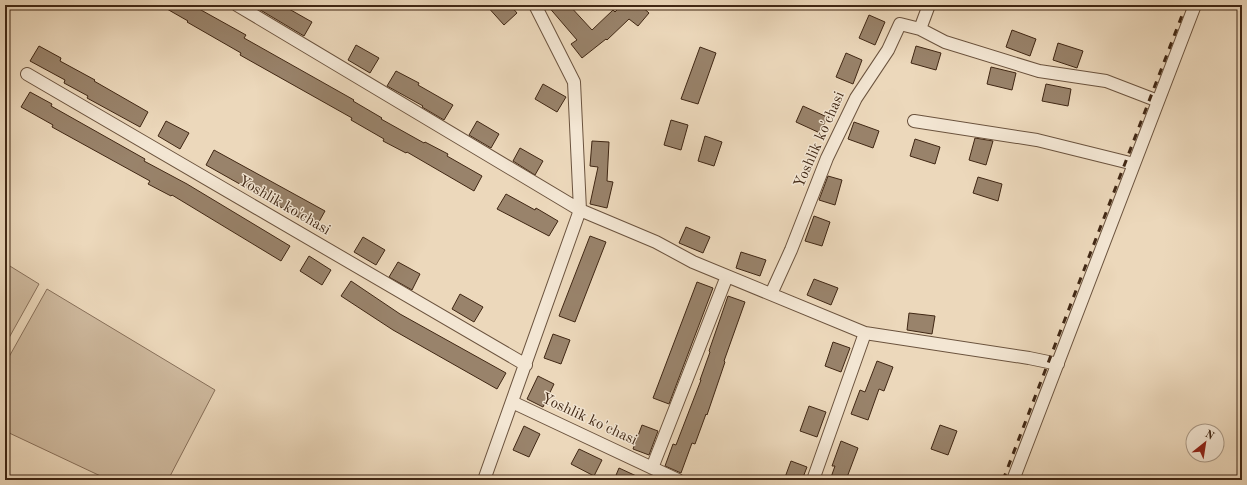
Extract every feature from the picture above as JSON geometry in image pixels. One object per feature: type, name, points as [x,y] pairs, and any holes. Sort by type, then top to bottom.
[{"type":"street","points":[[237,5],[580,210],[656,242],[693,262],[865,333],[1029,358],[1058,364]]},
{"type":"street","points":[[484,480],[580,210],[574,82],[535,5]]},
{"type":"street","points":[[920,29],[929,5]]},
{"type":"street","points":[[1013,480],[1195,5]]},
{"type":"street","name":"Yoshlik ko'chasi","points":[[771,294],[792,250],[827,158],[856,98],[888,50],[900,24],[920,29],[945,42],[1039,71],[1106,81],[1158,101]]},
{"type":"street","name":"Yoshlik ko'chasi","points":[[27,74],[526,365]]},
{"type":"street","points":[[914,121],[1037,140],[1134,164]]},
{"type":"street","points":[[652,468],[727,276]]},
{"type":"street","points":[[813,480],[865,333]]},
{"type":"street","name":"Yoshlik ko'chasi","points":[[512,402],[678,480]]},
{"type":"shaded area","points":[[5,263],[39,284],[5,345]]},
{"type":"shaded area","points":[[47,289],[215,390],[168,480],[109,480],[5,431],[5,364]]},
{"type":"building","points":[[160,5],[192,5],[246,35],[244,38],[354,100],[353,101],[382,118],[381,119],[424,143],[425,142],[448,154],[447,156],[482,176],[474,191],[407,152],[406,153],[383,141],[384,139],[351,120],[352,118],[240,55],[241,53]]},
{"type":"building","points":[[252,5],[282,5],[312,22],[304,36]]},
{"type":"building","points":[[486,5],[510,5],[517,13],[504,25]]},
{"type":"building","points":[[547,5],[569,5],[592,30],[613,10],[615,12],[622,5],[640,5],[649,13],[638,26],[629,19],[607,40],[606,39],[582,58],[571,44],[577,40]]},
{"type":"building","points":[[869,15],[885,22],[875,45],[859,38]]},
{"type":"building","points":[[1012,30],[1036,39],[1030,56],[1006,47]]},
{"type":"building","points":[[1058,43],[1083,51],[1077,68],[1053,60]]},
{"type":"building","points":[[356,45],[379,58],[370,73],[348,60]]},
{"type":"building","points":[[39,46],[61,58],[60,61],[148,112],[140,127],[87,98],[88,96],[64,83],[65,80],[30,61]]},
{"type":"building","points":[[916,46],[941,53],[936,70],[911,63]]},
{"type":"building","points":[[700,47],[716,53],[698,104],[681,99]]},
{"type":"building","points":[[846,53],[862,60],[853,84],[836,77]]},
{"type":"building","points":[[991,67],[1016,73],[1012,90],[987,84]]},
{"type":"building","points":[[396,71],[419,83],[418,85],[453,105],[444,120],[422,107],[423,106],[387,86]]},
{"type":"building","points":[[543,84],[566,97],[557,112],[535,99]]},
{"type":"building","points":[[1046,84],[1071,89],[1068,106],[1042,101]]},
{"type":"building","points":[[30,92],[52,104],[51,106],[145,159],[144,161],[187,184],[290,246],[281,261],[172,195],[171,196],[148,184],[150,181],[52,127],[53,125],[21,107]]},
{"type":"building","points":[[803,106],[827,117],[820,133],[796,122]]},
{"type":"building","points":[[671,120],[688,125],[681,150],[664,145]]},
{"type":"building","points":[[166,121],[189,133],[180,149],[158,136]]},
{"type":"building","points":[[477,121],[499,134],[491,148],[469,135]]},
{"type":"building","points":[[854,122],[879,131],[873,148],[848,139]]},
{"type":"building","points":[[705,136],[722,142],[714,166],[698,161]]},
{"type":"building","points":[[975,138],[993,141],[986,165],[969,160]]},
{"type":"building","points":[[915,139],[940,147],[935,164],[910,156]]},
{"type":"building","points":[[592,141],[609,142],[607,181],[613,182],[607,208],[590,204],[598,167],[590,166]]},
{"type":"building","points":[[520,148],[543,161],[535,175],[513,161]]},
{"type":"building","points":[[214,150],[325,211],[316,227],[206,165]]},
{"type":"building","points":[[828,176],[842,180],[835,205],[819,200]]},
{"type":"building","points":[[978,177],[1002,184],[998,201],[973,193]]},
{"type":"building","points":[[506,194],[535,210],[536,208],[558,221],[549,236],[497,209]]},
{"type":"building","points":[[814,216],[830,222],[822,246],[805,241]]},
{"type":"building","points":[[686,227],[710,237],[703,253],[679,243]]},
{"type":"building","points":[[590,236],[606,242],[575,322],[559,316]]},
{"type":"building","points":[[363,237],[385,250],[376,265],[354,252]]},
{"type":"building","points":[[741,252],[766,260],[760,276],[736,268]]},
{"type":"building","points":[[309,256],[331,270],[322,285],[300,271]]},
{"type":"building","points":[[398,262],[420,274],[412,290],[389,277]]},
{"type":"building","points":[[814,279],[838,288],[831,305],[807,295]]},
{"type":"building","points":[[351,281],[400,314],[506,373],[497,389],[393,330],[341,296]]},
{"type":"building","points":[[697,282],[713,288],[669,404],[653,398]]},
{"type":"building","points":[[460,294],[483,307],[474,322],[452,309]]},
{"type":"building","points":[[728,296],[745,302],[707,415],[706,414],[695,444],[692,443],[681,473],[665,466],[673,444],[676,445],[701,380],[710,352],[709,351]]},
{"type":"building","points":[[909,313],[935,316],[932,334],[907,330]]},
{"type":"building","points":[[553,334],[570,340],[561,364],[544,358]]},
{"type":"building","points":[[833,342],[850,348],[841,372],[825,366]]},
{"type":"building","points":[[877,361],[893,367],[884,391],[879,389],[868,420],[851,414],[860,390],[865,392]]},
{"type":"building","points":[[538,376],[554,384],[543,407],[527,399]]},
{"type":"building","points":[[809,406],[826,412],[817,437],[800,431]]},
{"type":"building","points":[[642,425],[658,431],[649,455],[633,449]]},
{"type":"building","points":[[940,425],[957,431],[948,455],[931,449]]},
{"type":"building","points":[[524,426],[540,434],[529,457],[513,450]]},
{"type":"building","points":[[841,441],[858,448],[846,480],[830,480],[835,466],[832,466]]},
{"type":"building","points":[[579,449],[602,460],[594,476],[571,464]]},
{"type":"building","points":[[791,461],[807,467],[802,480],[784,480]]},
{"type":"building","points":[[619,468],[645,480],[614,480]]},
{"type":"railway","points":[[1003,480],[1186,5]]}]
